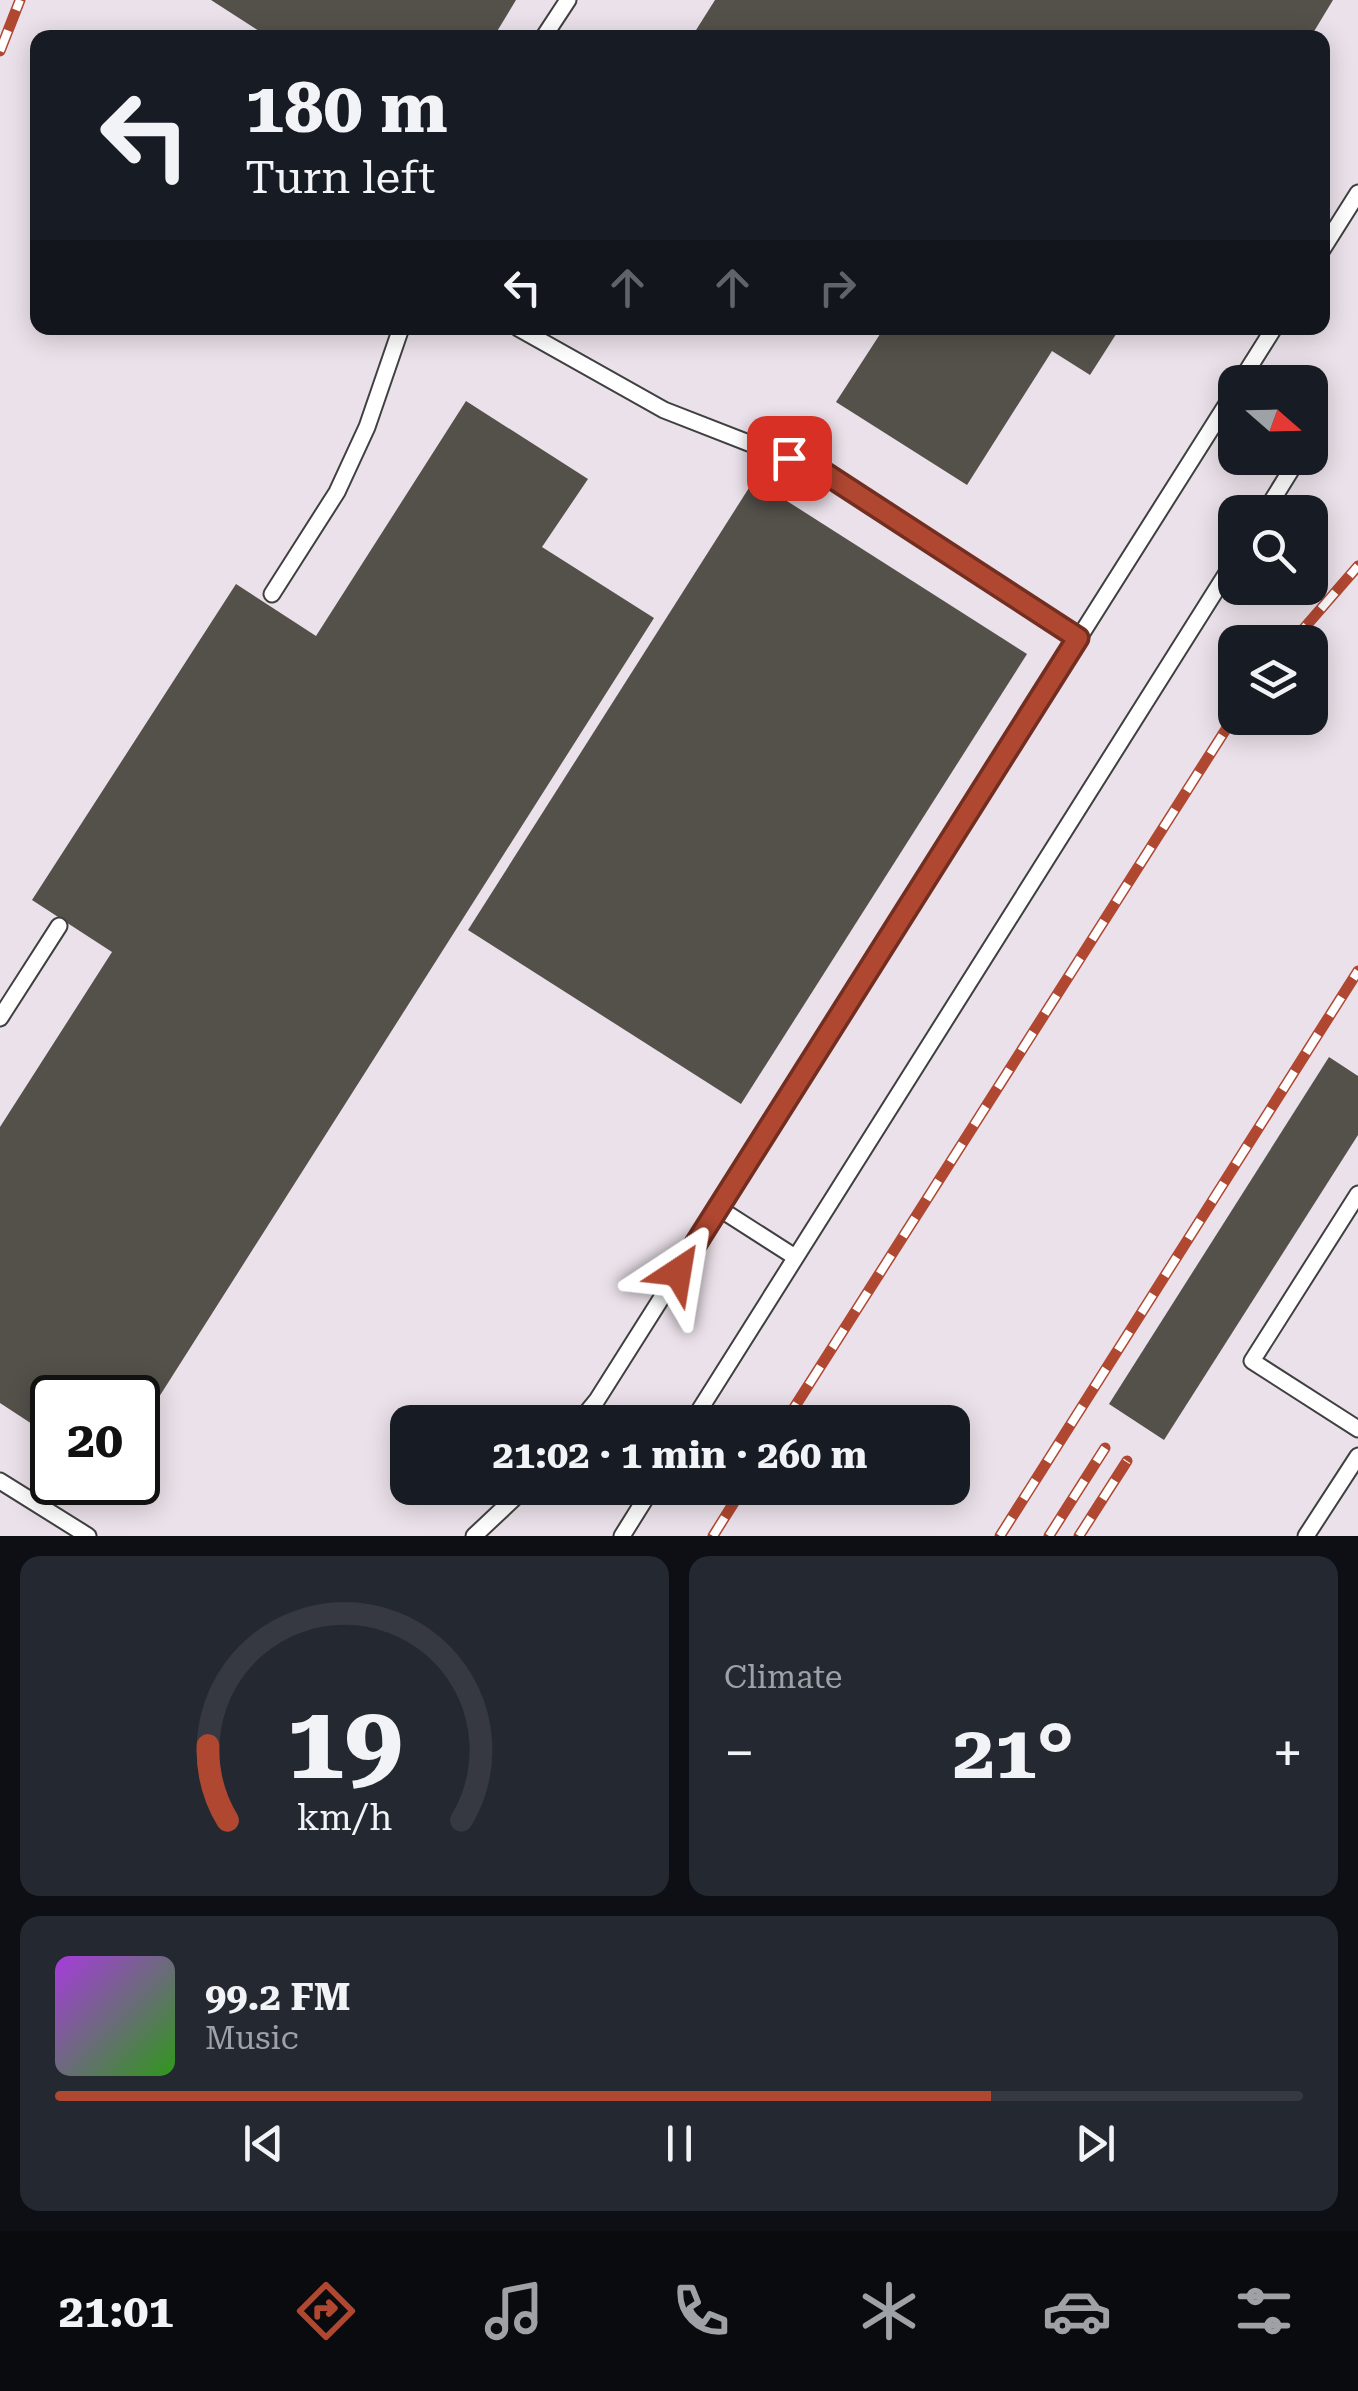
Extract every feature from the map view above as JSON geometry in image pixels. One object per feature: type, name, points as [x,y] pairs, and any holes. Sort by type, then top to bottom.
[{"type":"lane","points":[[549,30],[568,0]]},
{"type":"lane","points":[[1330,237],[1358,193]]},
{"type":"lane","points":[[272,594],[336,492],[368,426],[399,335]]},
{"type":"lane","points":[[530,335],[664,410],[823,472],[1078,638]]},
{"type":"lane","points":[[1251,365],[1270,335]]},
{"type":"lane","points":[[592,1405],[1218,419]]},
{"type":"lane","points":[[703,1405],[1218,587]]},
{"type":"lane","points":[[0,1018],[59,926]]},
{"type":"lane","points":[[1358,1194],[1252,1361],[1358,1429]]},
{"type":"lane","points":[[720,1208],[794,1257]]},
{"type":"lane","points":[[1306,1536],[1358,1456]]},
{"type":"lane","points":[[0,1481],[88,1536]]},
{"type":"lane","points":[[474,1536],[507,1505]]},
{"type":"lane","points":[[622,1536],[641,1505]]},
{"type":"shaded area","points":[[0,0],[1358,0],[1358,1536],[0,1536]]},
{"type":"building","points":[[211,0],[516,0],[498,30],[258,30]]},
{"type":"building","points":[[715,0],[1333,0],[1315,30],[696,30]]},
{"type":"building","points":[[879,335],[1116,335],[1090,375],[1052,351],[967,485],[836,402]]},
{"type":"building","points":[[466,401],[588,479],[542,547],[654,618],[160,1395],[160,1375],[30,1375],[30,1423],[0,1403],[0,1127],[112,952],[32,900],[236,584],[316,636]]},
{"type":"building","points":[[754,480],[1027,654],[741,1104],[468,930]]},
{"type":"building","points":[[1329,1057],[1358,1076],[1358,1135],[1164,1440],[1109,1404]]},
{"type":"railway","points":[[0,51],[20,0]]},
{"type":"railway","points":[[1307,625],[1358,566]]},
{"type":"railway","points":[[796,1405],[1222,735]]},
{"type":"railway","points":[[1000,1536],[1358,971]]},
{"type":"railway","points":[[1049,1536],[1105,1448]]},
{"type":"railway","points":[[1079,1536],[1127,1461]]},
{"type":"railway","points":[[713,1536],[732,1505]]},
{"type":"route","points":[[678,1272],[1078,638],[823,472],[789,458]]}]
